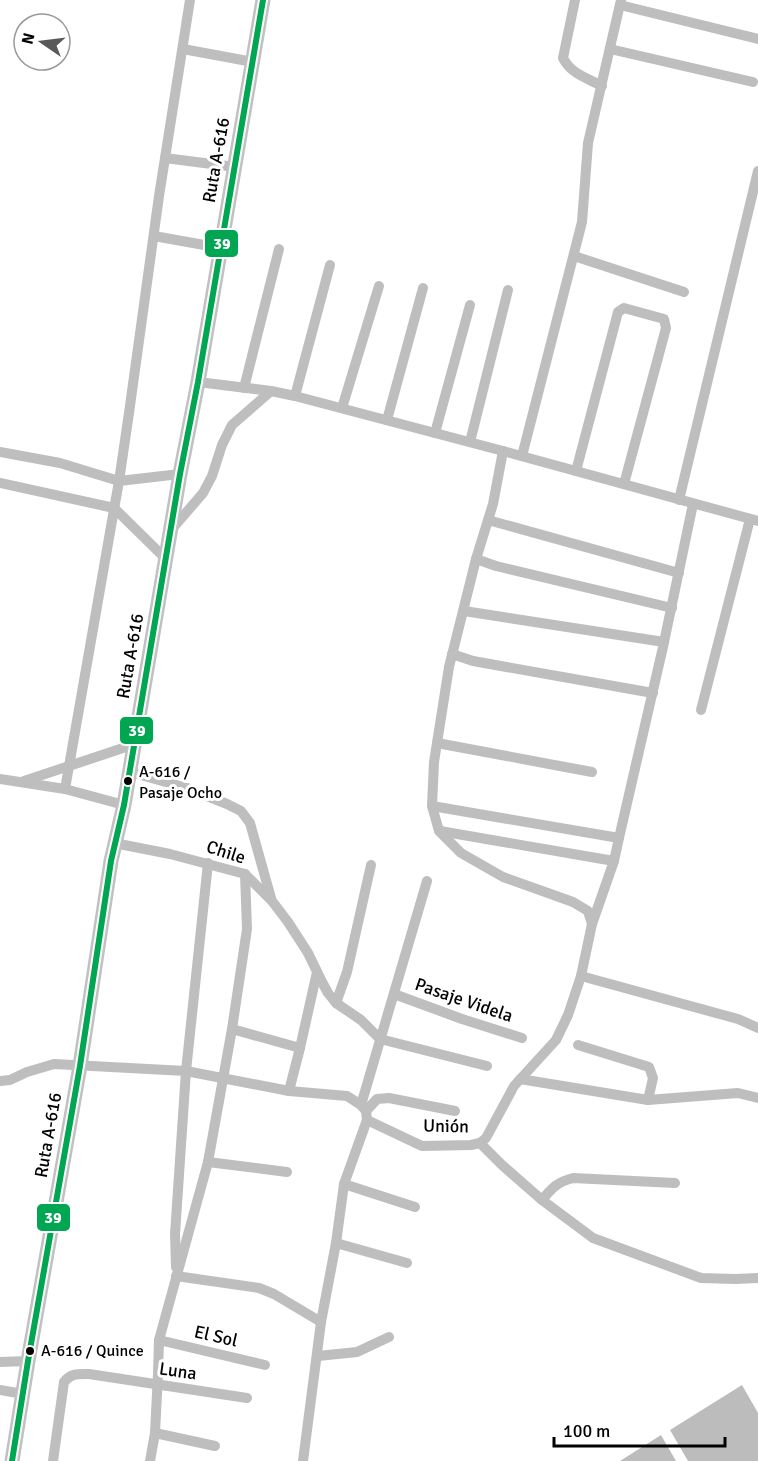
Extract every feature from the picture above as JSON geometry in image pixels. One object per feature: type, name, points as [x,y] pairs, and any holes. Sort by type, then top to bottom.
[{"type":"main road","name":"Ruta A-616","points":[[12,1461],[80,1066],[114,843],[124,805],[135,744],[263,0]]},
{"type":"street","points":[[65,789],[119,481],[189,0]]},
{"type":"street","points":[[575,0],[563,58],[574,72],[602,86]]},
{"type":"street","points":[[522,456],[582,222],[588,143],[621,3],[758,39]]},
{"type":"street","points":[[183,49],[253,62]]},
{"type":"street","points":[[610,49],[753,82]]},
{"type":"street","points":[[165,158],[235,167]]},
{"type":"street","points":[[679,500],[758,171]]},
{"type":"street","points":[[154,236],[221,248]]},
{"type":"street","points":[[244,388],[279,249]]},
{"type":"street","points":[[574,256],[684,292]]},
{"type":"street","points":[[296,396],[330,266]]},
{"type":"street","points":[[342,408],[379,286]]},
{"type":"street","points":[[387,420],[423,288]]},
{"type":"street","points":[[470,442],[508,290]]},
{"type":"street","points":[[435,433],[470,305]]},
{"type":"street","points":[[576,471],[618,312],[624,308],[644,313],[664,319],[666,328],[624,484]]},
{"type":"street","points":[[198,382],[296,396],[754,520],[701,710]]},
{"type":"street","points":[[172,529],[203,493],[232,425],[271,391]]},
{"type":"street","points":[[503,451],[493,504],[476,559],[452,654],[434,762],[432,806],[439,831],[461,854],[502,877],[573,902],[588,911],[592,924]]},
{"type":"street","points":[[0,452],[60,463],[119,481],[180,474]]},
{"type":"street","points":[[0,483],[114,508],[167,560]]},
{"type":"street","name":"Unión","points":[[0,1081],[10,1080],[54,1064],[186,1071],[289,1091],[347,1096],[365,1112],[422,1146],[480,1143],[486,1138],[514,1086],[556,1040],[568,1015],[581,976],[592,924],[614,861],[672,608],[693,504]]},
{"type":"street","points":[[488,520],[679,573]]},
{"type":"street","points":[[476,559],[496,566],[672,608]]},
{"type":"street","points":[[464,610],[664,642]]},
{"type":"street","points":[[452,654],[473,661],[653,693]]},
{"type":"street","points":[[437,742],[592,772]]},
{"type":"street","points":[[21,782],[135,744]]},
{"type":"street","points":[[130,772],[187,788],[241,811],[250,823],[272,901]]},
{"type":"street","points":[[0,779],[65,789],[124,805]]},
{"type":"street","points":[[432,806],[619,838]]},
{"type":"street","points":[[439,831],[614,861]]},
{"type":"street","name":"Chile","points":[[114,843],[170,854],[245,874],[272,901],[288,922],[336,1003],[361,1020],[380,1039]]},
{"type":"street","points":[[176,1276],[175,1234],[186,1071],[208,863]]},
{"type":"street","points":[[336,1003],[347,972],[371,865]]},
{"type":"street","points":[[150,1461],[155,1433],[159,1340],[208,1162],[232,1029],[247,929],[245,874]]},
{"type":"street","points":[[303,1461],[321,1322],[336,1243],[344,1184],[365,1112],[380,1039],[427,881]]},
{"type":"street","points":[[289,1091],[317,972]]},
{"type":"street","points":[[581,976],[738,1019],[758,1028]]},
{"type":"street","name":"Pasaje Videla","points":[[394,994],[522,1038]]},
{"type":"street","points":[[232,1029],[300,1048]]},
{"type":"street","points":[[380,1039],[488,1066]]},
{"type":"street","points":[[578,1045],[649,1067],[653,1078],[648,1100]]},
{"type":"street","points":[[520,1079],[648,1100],[738,1093],[758,1098]]},
{"type":"street","points":[[365,1112],[377,1100],[388,1098],[455,1111]]},
{"type":"street","points":[[480,1143],[542,1200],[593,1238],[701,1278],[758,1278]]},
{"type":"street","points":[[208,1162],[287,1172]]},
{"type":"street","points":[[542,1200],[553,1187],[563,1180],[573,1178],[675,1183]]},
{"type":"street","points":[[344,1184],[415,1207]]},
{"type":"street","points":[[336,1243],[407,1263]]},
{"type":"street","points":[[176,1276],[260,1288],[321,1322]]},
{"type":"street","points":[[318,1356],[357,1352],[389,1337]]},
{"type":"street","name":"El Sol","points":[[159,1340],[265,1365]]},
{"type":"street","points":[[0,1362],[28,1361]]},
{"type":"street","name":"Luna","points":[[53,1461],[64,1382],[68,1376],[89,1374],[247,1398]]},
{"type":"street","points":[[0,1390],[23,1394]]},
{"type":"street","points":[[155,1433],[215,1446]]},
{"type":"shaded area","points":[[742,1385],[758,1413],[758,1461],[688,1461],[670,1430]]},
{"type":"shaded area","points":[[661,1435],[676,1461],[620,1461]]},
{"type":"transit line","name":"39","points":[[12,1461],[80,1066],[111,861],[124,805],[263,0]]},
{"type":"place","name":"A-616 / Pasaje Ocho","points":[[128,781]]},
{"type":"place","name":"A-616 / Quince","points":[[30,1351]]}]
